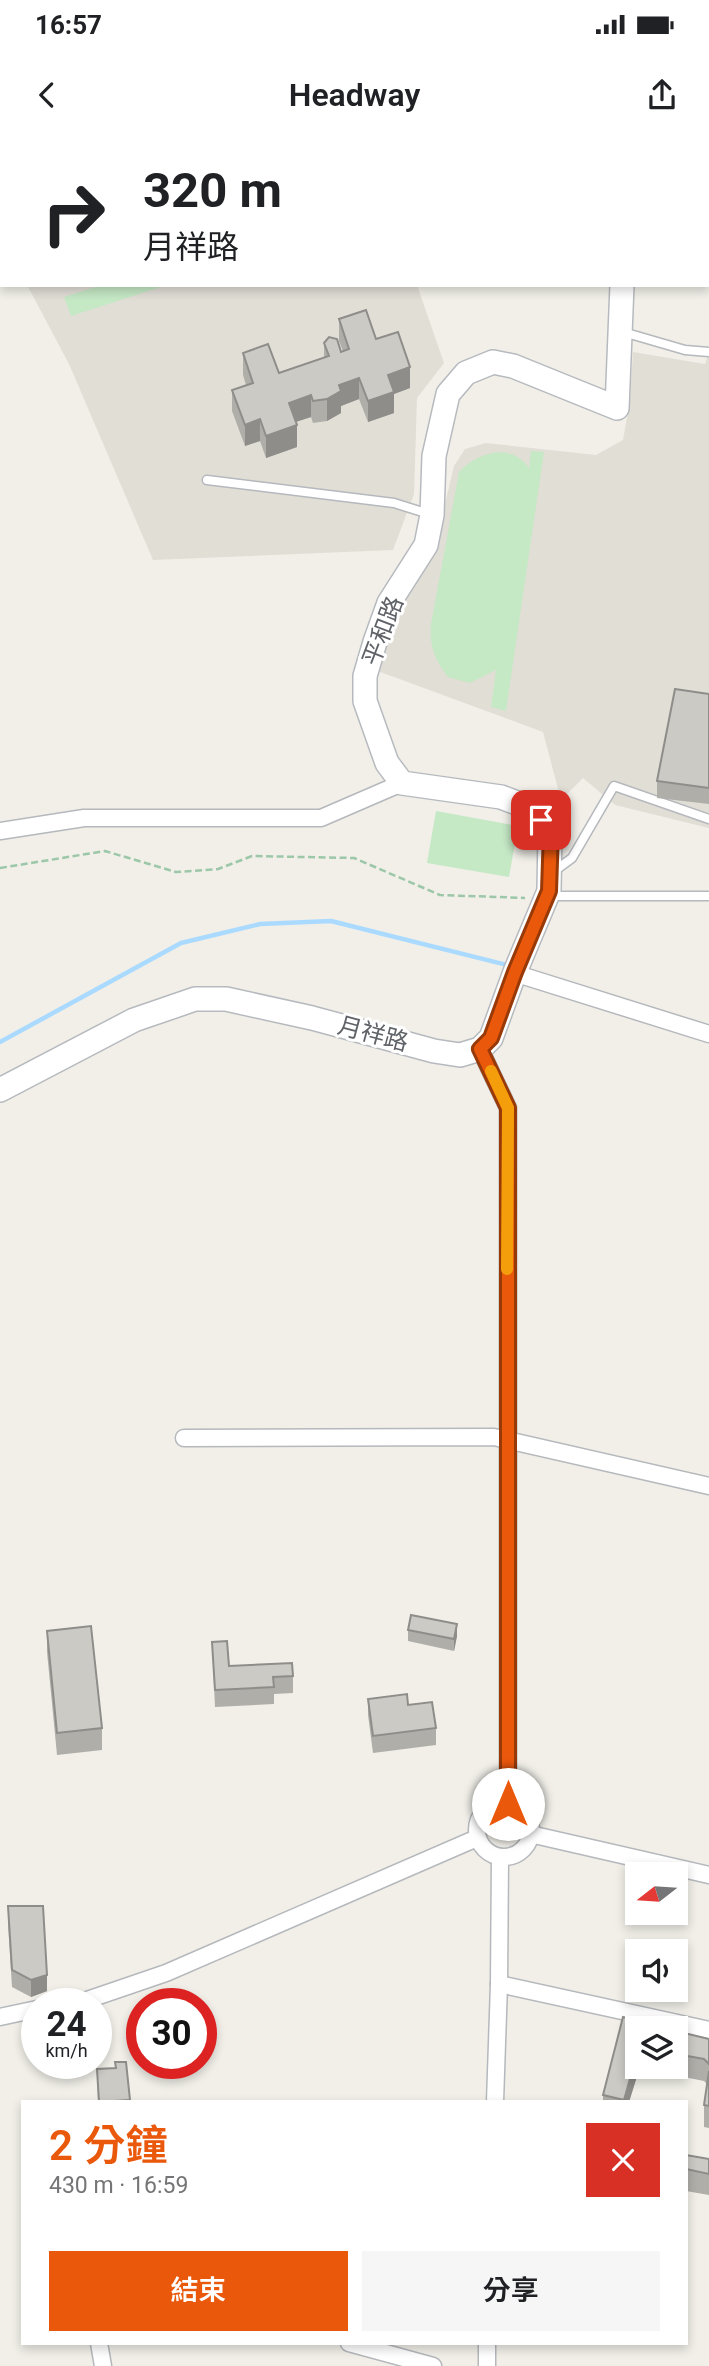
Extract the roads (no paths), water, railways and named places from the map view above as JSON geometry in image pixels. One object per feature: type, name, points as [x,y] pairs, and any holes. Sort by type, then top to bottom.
[{"type":"street","name":"平和路","points":[[402,783],[387,763],[365,701],[365,676],[389,603],[426,545],[432,514],[434,456],[448,394],[466,373],[494,362],[513,366],[564,389],[617,408],[622,287]]},
{"type":"street","points":[[0,831],[84,818],[321,818],[402,783],[501,797],[530,808],[551,831],[547,890],[491,1038],[480,1049],[508,1108],[508,1804]]},
{"type":"street","points":[[516,969],[709,1034]]},
{"type":"street","name":"月祥路","points":[[0,1090],[134,1020],[195,999],[226,999],[312,1018],[434,1051],[460,1055],[480,1049]]},
{"type":"street","points":[[184,1438],[494,1437],[709,1486]]},
{"type":"street","points":[[496,1802],[508,1804],[518,1805],[532,1822],[529,1844],[512,1858],[490,1856],[477,1838],[479,1816],[496,1802]]},
{"type":"street","points":[[530,1834],[709,1875]]},
{"type":"street","points":[[112,1991],[166,1972],[477,1838]]},
{"type":"street","points":[[495,2100],[500,1857]]},
{"type":"street","points":[[499,1984],[709,2030]]},
{"type":"street","points":[[0,2017],[21,2013]]},
{"type":"street","points":[[99,2345],[103,2366]]},
{"type":"street","points":[[356,2345],[433,2366]]},
{"type":"street","points":[[487,2345],[487,2366]]},
{"type":"lane","points":[[620,332],[685,350],[709,352]]},
{"type":"lane","points":[[207,480],[394,503],[432,514]]},
{"type":"lane","points":[[547,890],[572,858],[614,786],[709,819]]},
{"type":"lane","points":[[547,890],[709,896]]},
{"type":"waterway","points":[[0,1042],[181,943],[260,924],[331,921],[511,966]]}]
